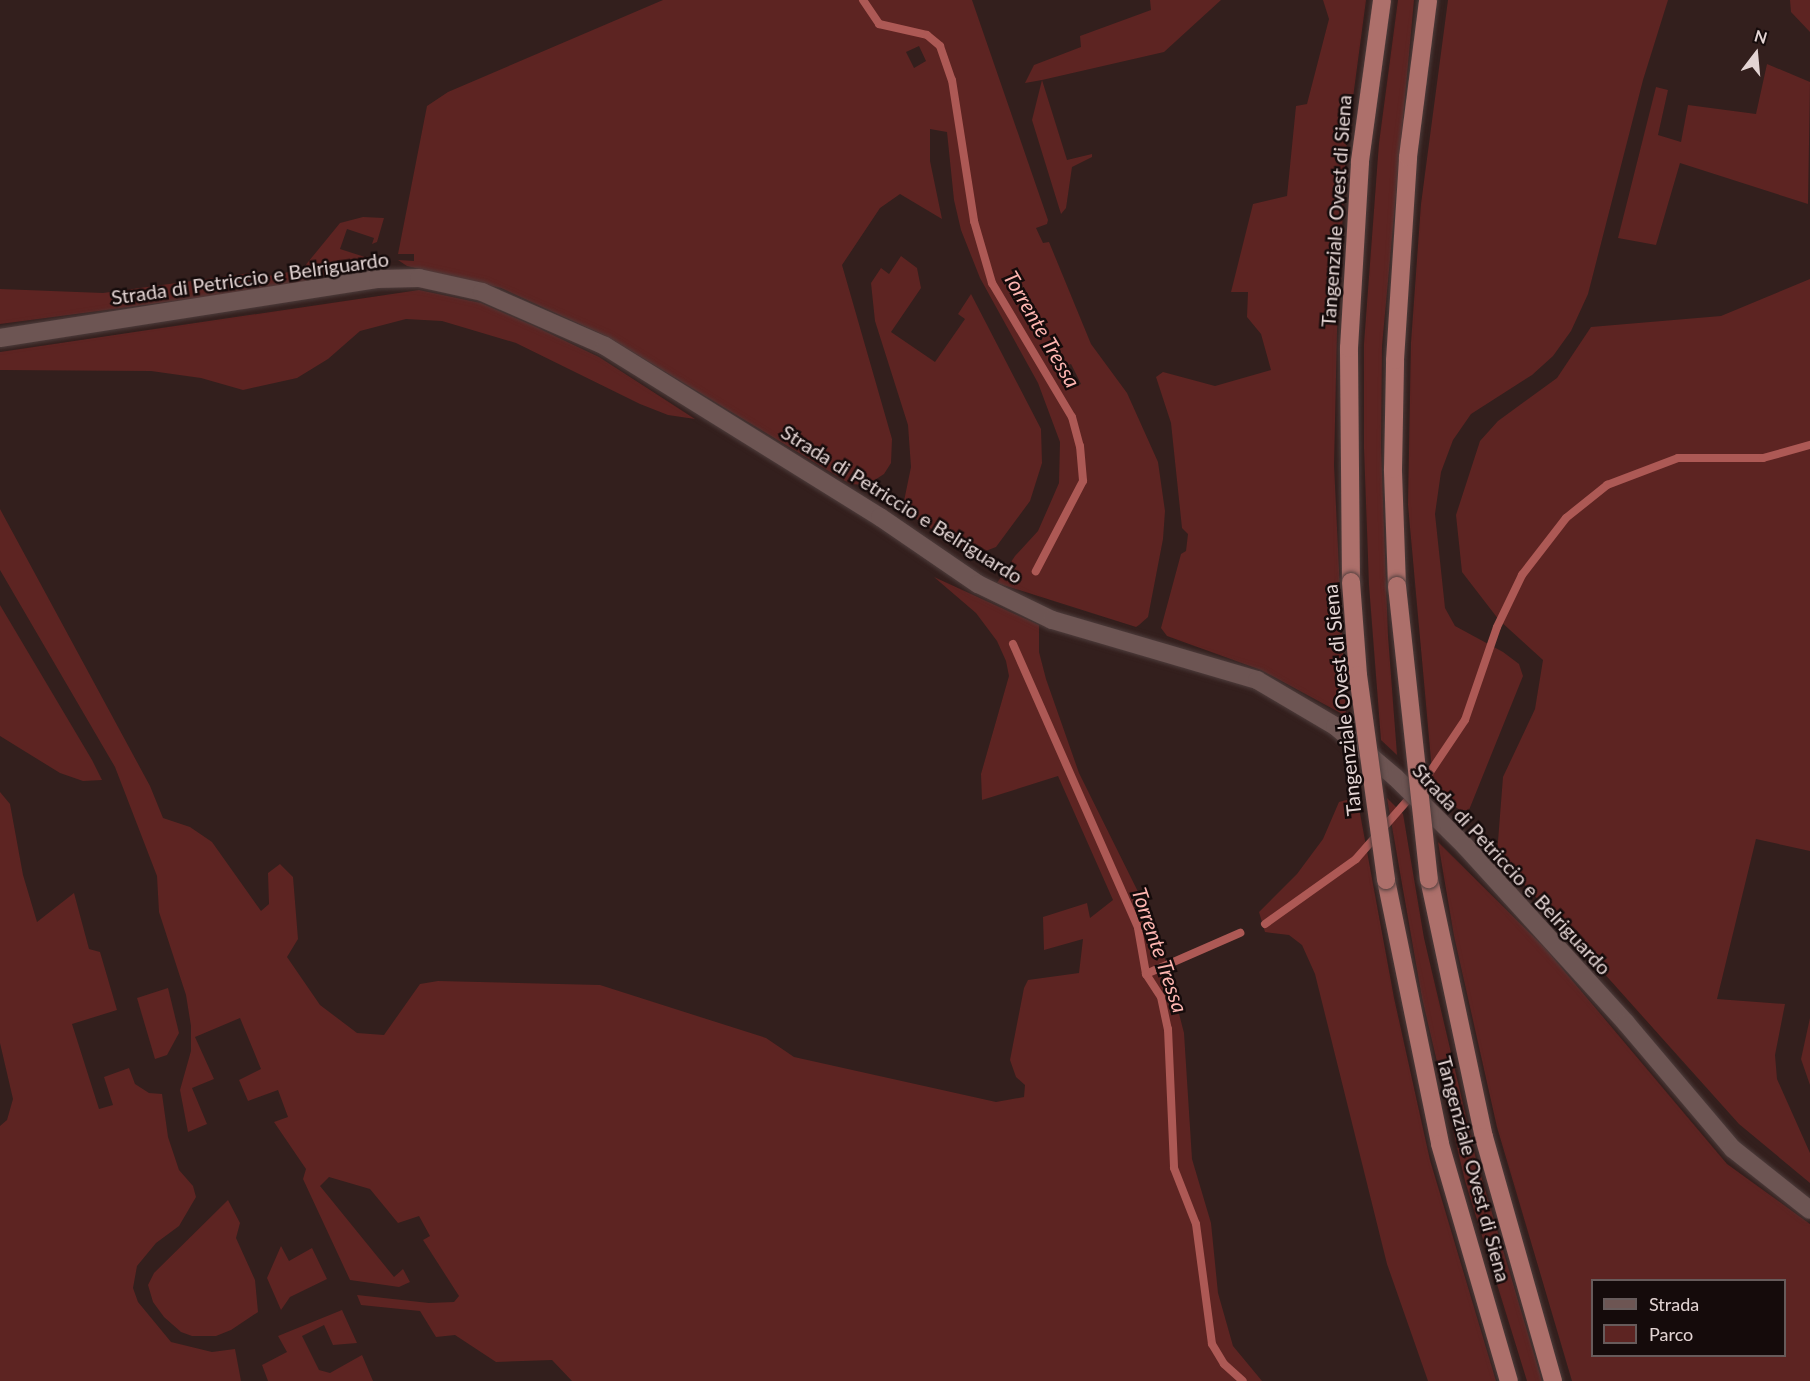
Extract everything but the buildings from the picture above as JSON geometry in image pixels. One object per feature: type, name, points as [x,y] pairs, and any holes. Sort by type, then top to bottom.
[{"type":"highway","name":"Tangenziale Ovest di Siena","points":[[1382,0],[1360,162],[1351,313],[1347,459],[1351,582],[1358,675],[1386,880],[1440,1144],[1509,1381]]},
{"type":"highway","name":"Tangenziale Ovest di Siena","points":[[1428,0],[1408,157],[1395,360],[1393,469],[1397,586],[1429,879],[1484,1137],[1553,1381]]},
{"type":"street","name":"Strada di Petriccio e Belriguardo","points":[[0,338],[378,279],[419,278],[482,292],[604,346],[664,381],[880,517],[978,584],[1052,620],[1257,680],[1335,726],[1396,778],[1444,825],[1626,1023],[1714,1129],[1757,1171],[1810,1210]]},
{"type":"green space","points":[[663,0],[972,0],[1048,220],[1047,224],[1036,228],[1043,243],[1049,242],[1091,344],[1127,393],[1158,462],[1165,511],[1163,539],[1148,617],[1136,627],[997,583],[1015,556],[1038,531],[1059,483],[1060,442],[1038,383],[980,278],[961,230],[954,200],[947,132],[930,129],[930,161],[942,219],[900,194],[880,208],[842,265],[892,439],[891,463],[884,474],[867,485],[850,484],[608,337],[501,288],[407,266],[398,260],[414,261],[414,254],[398,254],[427,106],[448,92]],"holes":[[[919,46],[926,61],[914,68],[906,52]],[[1071,364],[1081,384],[1067,390],[1057,370]]]},
{"type":"green space","points":[[1150,0],[1221,0],[1164,52],[1025,83],[1034,65],[1081,47],[1080,36],[1151,10]]},
{"type":"green space","points":[[1323,0],[1366,0],[1346,150],[1337,332],[1334,465],[1346,716],[1261,670],[1167,636],[1161,628],[1181,554],[1186,551],[1188,534],[1182,528],[1171,423],[1156,377],[1163,372],[1215,386],[1271,370],[1261,334],[1247,317],[1248,292],[1231,292],[1253,204],[1287,196],[1296,106],[1307,104],[1329,19]]},
{"type":"green space","points":[[1398,0],[1414,0],[1382,346],[1381,446],[1388,636],[1397,755],[1381,740],[1369,585],[1364,448],[1364,344],[1379,143]]},
{"type":"green space","points":[[1448,0],[1668,0],[1643,80],[1588,294],[1571,331],[1553,356],[1532,375],[1471,414],[1453,440],[1441,472],[1435,514],[1445,608],[1455,626],[1503,652],[1519,664],[1523,676],[1469,810],[1460,810],[1434,793],[1408,505],[1411,343],[1421,204]]},
{"type":"green space","points":[[1790,0],[1810,0],[1810,32],[1791,12]]},
{"type":"green space","points":[[1767,64],[1810,82],[1808,204],[1680,163],[1656,245],[1618,238],[1656,87],[1668,90],[1658,135],[1681,142],[1688,105],[1756,114]]},
{"type":"green space","points":[[1042,80],[1067,160],[1092,154],[1092,157],[1072,167],[1066,208],[1061,214],[1032,120]]},
{"type":"green space","points":[[363,217],[384,218],[377,242],[372,244],[374,238],[347,229],[340,249],[368,258],[370,262],[366,269],[266,289],[0,324],[0,289],[103,293],[250,273],[275,276],[304,267],[340,223]]},
{"type":"green space","points":[[901,256],[917,268],[921,288],[891,332],[935,362],[965,319],[958,314],[971,294],[1041,429],[1042,463],[1030,501],[996,547],[983,552],[970,554],[907,513],[903,506],[911,467],[908,425],[875,321],[871,283],[881,268],[889,274]]},
{"type":"green space","points":[[1810,279],[1810,851],[1756,839],[1717,999],[1785,1004],[1775,1055],[1777,1079],[1810,1153],[1810,1183],[1739,1124],[1497,854],[1503,777],[1535,709],[1543,660],[1499,620],[1462,572],[1456,515],[1480,441],[1498,421],[1557,378],[1591,327],[1721,316]]},
{"type":"green space","points":[[419,290],[481,303],[536,327],[599,357],[695,419],[668,415],[640,404],[516,343],[442,321],[406,319],[360,331],[328,359],[297,378],[243,390],[201,378],[151,371],[0,370],[0,352]]},
{"type":"green space","points":[[0,509],[150,786],[163,818],[190,827],[212,842],[261,911],[269,904],[268,873],[280,864],[293,877],[298,939],[287,957],[320,1005],[357,1033],[384,1035],[420,984],[438,981],[600,985],[766,1038],[794,1057],[996,1102],[1024,1097],[1025,1085],[1016,1077],[1010,1060],[1024,988],[1028,980],[1079,973],[1083,939],[1044,950],[1043,917],[1087,903],[1090,918],[1113,900],[1058,776],[982,800],[981,774],[1009,676],[1006,661],[997,641],[976,613],[934,577],[1039,625],[1039,652],[1046,679],[1079,773],[1158,932],[1184,1033],[1192,1159],[1211,1223],[1218,1293],[1233,1346],[1262,1381],[572,1381],[552,1360],[496,1362],[455,1335],[436,1337],[420,1311],[361,1305],[357,1295],[429,1303],[454,1302],[459,1296],[423,1240],[430,1236],[419,1216],[398,1223],[370,1189],[329,1177],[320,1186],[394,1277],[403,1269],[410,1282],[399,1287],[350,1280],[303,1179],[306,1169],[274,1122],[288,1117],[278,1090],[248,1101],[239,1080],[261,1069],[240,1018],[195,1037],[214,1079],[192,1088],[207,1124],[188,1132],[180,1090],[191,1051],[191,1026],[186,995],[159,912],[157,876],[115,767],[0,570]]},
{"type":"green space","points":[[0,605],[102,780],[83,781],[60,773],[0,736]]},
{"type":"green space","points":[[0,792],[10,804],[23,875],[37,922],[74,893],[89,949],[100,952],[117,1010],[72,1024],[99,1109],[113,1105],[104,1077],[129,1068],[135,1084],[149,1093],[162,1094],[168,1137],[179,1170],[193,1186],[196,1197],[179,1226],[156,1243],[137,1266],[133,1288],[138,1302],[171,1342],[212,1352],[235,1349],[241,1381],[0,1381],[0,1126],[7,1120],[13,1099],[0,1043]]},
{"type":"green space","points":[[1357,797],[1394,998],[1430,1160],[1496,1381],[1428,1381],[1387,1264],[1315,974],[1302,945],[1289,935],[1265,932],[1259,912],[1297,874],[1323,839],[1339,802]]},
{"type":"green space","points":[[1387,798],[1403,814],[1424,938],[1476,1159],[1542,1381],[1527,1381],[1465,1181],[1422,998]]},
{"type":"green space","points":[[1438,842],[1544,947],[1727,1164],[1810,1224],[1810,1381],[1572,1381],[1497,1127],[1454,936]]},
{"type":"green space","points":[[168,988],[179,1033],[167,1055],[155,1059],[137,998]]},
{"type":"green space","points":[[1810,1018],[1810,1085],[1801,1059]]},
{"type":"green space","points":[[228,1200],[240,1223],[236,1238],[255,1280],[258,1312],[231,1330],[216,1336],[192,1336],[181,1332],[164,1317],[153,1302],[148,1285],[154,1273]]},
{"type":"green space","points":[[281,1246],[289,1261],[312,1248],[327,1279],[290,1297],[281,1310],[267,1278]]},
{"type":"green space","points":[[342,1310],[357,1343],[333,1345],[324,1325],[302,1336],[319,1370],[330,1373],[362,1355],[373,1381],[268,1381],[262,1365],[287,1352],[278,1336]]},
{"type":"waterway","name":"Torrente Tressa","points":[[863,0],[879,24],[927,35],[940,46],[952,80],[974,221],[992,283],[1072,417],[1080,446],[1083,481],[1036,571]]},
{"type":"waterway","points":[[1422,784],[1465,720],[1497,627],[1522,575],[1566,518],[1607,485],[1678,458],[1763,458],[1810,445]]},
{"type":"waterway","name":"Torrente Tressa","points":[[1013,644],[1138,928],[1146,974],[1161,997],[1168,1029],[1174,1168],[1196,1224],[1212,1344],[1224,1364],[1243,1381]]},
{"type":"waterway","points":[[1265,924],[1356,859],[1412,795]]},
{"type":"waterway","points":[[1146,974],[1240,933]]}]
